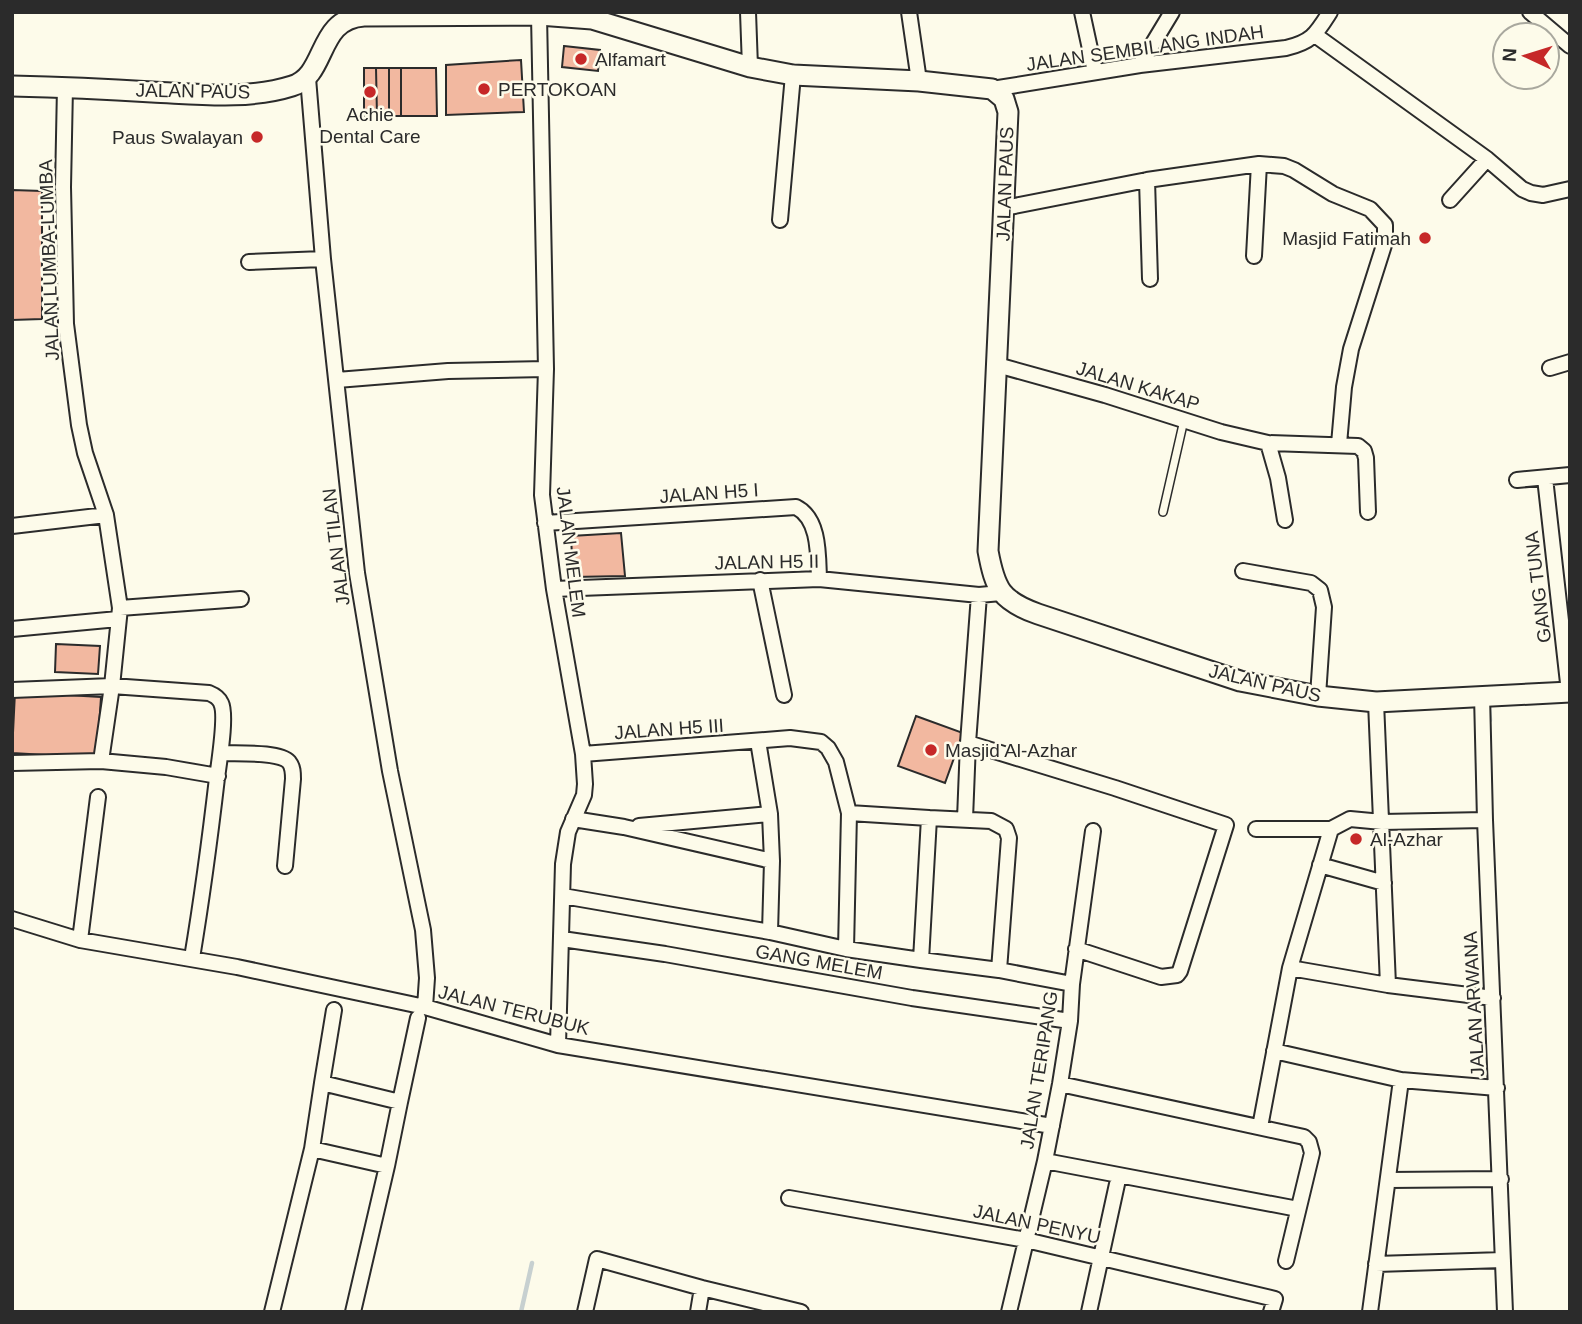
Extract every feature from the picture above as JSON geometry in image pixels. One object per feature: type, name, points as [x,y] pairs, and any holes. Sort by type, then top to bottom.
[{"type":"main road","points":[[308,78],[330,36],[347,16],[584,15],[750,67],[793,75],[919,81],[992,89]]},
{"type":"main road","name":"JALAN PAUS","points":[[12,86],[211,95],[279,89],[293,86],[308,78]]},
{"type":"main road","name":"JALAN PAUS","points":[[992,89],[1004,99],[1008,112],[988,551],[995,582],[1001,593],[1019,607],[1038,614],[1240,681],[1318,696],[1376,702],[1569,692]]},
{"type":"street","points":[[748,12],[750,67]]},
{"type":"street","points":[[909,12],[919,81]]},
{"type":"street","points":[[1082,12],[1095,72]]},
{"type":"street","points":[[1140,65],[1172,12]]},
{"type":"street","points":[[1330,12],[1315,35],[1487,159],[1522,189],[1548,195],[1570,189]]},
{"type":"street","points":[[1530,12],[1570,46]]},
{"type":"street","name":"JALAN MELEM","points":[[540,15],[546,369],[542,474],[545,523],[554,589],[583,754],[584,795],[564,848],[558,1045]]},
{"type":"street","name":"JALAN SEMBILANG INDAH","points":[[992,89],[1140,65],[1286,48],[1307,42],[1315,35]]},
{"type":"street","points":[[780,220],[793,75]]},
{"type":"street","name":"JALAN TILAN","points":[[308,78],[323,259],[357,573],[390,771],[424,930],[427,978],[353,1312]]},
{"type":"street","name":"JALAN LUMBA-LUMBA","points":[[65,87],[63,187],[66,324],[79,425],[85,453],[106,515],[119,613],[101,761]]},
{"type":"street","points":[[1450,200],[1487,159]]},
{"type":"street","points":[[1004,208],[1147,180],[1259,164],[1284,166],[1294,170],[1333,194],[1370,209],[1385,225],[1385,242],[1351,349],[1344,387],[1339,444],[1358,446],[1364,451],[1368,512]]},
{"type":"street","points":[[1254,256],[1259,164]]},
{"type":"street","points":[[1147,180],[1150,279]]},
{"type":"street","points":[[249,262],[323,259]]},
{"type":"street","points":[[1550,368],[1570,362]]},
{"type":"street","name":"JALAN KAKAP","points":[[997,365],[1221,432],[1268,443],[1339,444]]},
{"type":"street","points":[[337,380],[448,370],[546,369]]},
{"type":"street","points":[[1268,443],[1278,478],[1285,520]]},
{"type":"street","points":[[1517,480],[1570,475]]},
{"type":"street","name":"GANG TUNA","points":[[1545,478],[1569,692]]},
{"type":"street","name":"JALAN H5 I","points":[[545,523],[796,507],[808,516],[812,525],[820,579]]},
{"type":"street","points":[[12,526],[106,515]]},
{"type":"street","points":[[1243,571],[1311,583],[1320,590],[1324,607],[1318,696]]},
{"type":"street","name":"JALAN H5 II","points":[[554,589],[820,579],[979,595],[1001,593]]},
{"type":"street","points":[[760,580],[783,695]]},
{"type":"street","points":[[965,819],[979,595]]},
{"type":"street","points":[[12,629],[241,599]]},
{"type":"street","points":[[12,691],[112,686],[209,693],[216,696],[221,703],[221,753],[192,958]]},
{"type":"street","name":"JALAN ARWANA","points":[[1482,695],[1505,1312]]},
{"type":"street","points":[[1376,702],[1388,985]]},
{"type":"street","name":"JALAN H5 III","points":[[583,754],[790,738],[821,742],[836,762],[849,813]]},
{"type":"street","points":[[758,741],[770,814],[770,932]]},
{"type":"street","points":[[968,743],[1226,825],[1177,975],[1161,977],[1076,949]]},
{"type":"street","points":[[221,753],[276,755],[293,769],[285,866]]},
{"type":"street","points":[[12,763],[101,761],[166,767],[218,776]]},
{"type":"street","points":[[80,940],[98,797]]},
{"type":"street","points":[[846,949],[849,813],[996,822],[1008,832],[999,970]]},
{"type":"street","points":[[624,827],[770,814]]},
{"type":"street","points":[[921,960],[929,818]]},
{"type":"street","points":[[573,819],[624,827],[772,861]]},
{"type":"street","points":[[1256,830],[1331,829],[1350,819],[1381,822],[1485,820]]},
{"type":"street","points":[[1260,1127],[1290,968],[1331,829]]},
{"type":"street","name":"JALAN TERIPANG","points":[[1009,1312],[1045,1161],[1060,1084],[1093,831]]},
{"type":"street","points":[[1320,865],[1384,883]]},
{"type":"street","points":[[563,896],[770,932],[846,949],[999,970],[1072,984]]},
{"type":"street","name":"JALAN TERUBUK","points":[[12,919],[80,940],[192,958],[558,1045],[1052,1126]]},
{"type":"street","name":"GANG MELEM","points":[[562,939],[665,954],[912,998],[1070,1021]]},
{"type":"street","points":[[1290,968],[1388,985],[1493,998]]},
{"type":"street","points":[[272,1312],[312,1149],[334,1010]]},
{"type":"street","points":[[1275,1051],[1401,1080],[1497,1088]]},
{"type":"street","points":[[1370,1312],[1401,1080]]},
{"type":"street","points":[[323,1083],[400,1101]]},
{"type":"street","points":[[1060,1084],[1304,1137],[1312,1147],[1312,1153],[1286,1261]]},
{"type":"street","points":[[312,1149],[387,1166]]},
{"type":"street","points":[[1045,1161],[1298,1209]]},
{"type":"street","points":[[1389,1180],[1501,1179]]},
{"type":"street","points":[[1089,1312],[1117,1184]]},
{"type":"street","name":"JALAN PENYU","points":[[789,1198],[1026,1240],[1100,1257],[1273,1305]]},
{"type":"street","points":[[585,1312],[597,1259],[771,1308],[801,1312]]},
{"type":"street","points":[[1376,1264],[1503,1260]]},
{"type":"street","points":[[698,1312],[702,1288]]},
{"type":"lane","points":[[1163,512],[1184,420]]},
{"type":"building","name":"Alfamart","points":[[564,46],[600,50],[598,71],[562,67]]},
{"type":"building","name":"PERTOKOAN","points":[[521,60],[524,112],[446,115],[446,65]]},
{"type":"building","name":"Achie Dental Care","points":[[364,68],[376,68],[377,116],[364,116]]},
{"type":"building","points":[[376,68],[389,68],[389,116],[377,116]]},
{"type":"building","points":[[389,68],[401,68],[401,116],[389,116]]},
{"type":"building","points":[[401,68],[436,68],[437,116],[401,116]]},
{"type":"building","points":[[12,190],[42,191],[42,319],[12,320]]},
{"type":"building","points":[[621,533],[625,576],[573,577],[571,536]]},
{"type":"building","points":[[56,644],[100,646],[98,674],[55,672]]},
{"type":"building","points":[[15,692],[101,697],[97,758],[12,753]]},
{"type":"building","name":"Masjid Al-Azhar","points":[[916,716],[963,733],[945,783],[898,766]]},
{"type":"waterway","points":[[1489,708],[1490,720]]},
{"type":"waterway","points":[[521,1312],[532,1263]]},
{"type":"place","name":"Alfamart","points":[[581,59]]},
{"type":"place","name":"PERTOKOAN","points":[[484,89]]},
{"type":"place","name":"Achie Dental Care","points":[[370,92]]},
{"type":"place","name":"Paus Swalayan","points":[[257,137]]},
{"type":"place","name":"Masjid Fatimah","points":[[1425,238]]},
{"type":"place","name":"Masjid Al-Azhar","points":[[931,750]]},
{"type":"place","name":"Al-Azhar","points":[[1356,839]]}]
